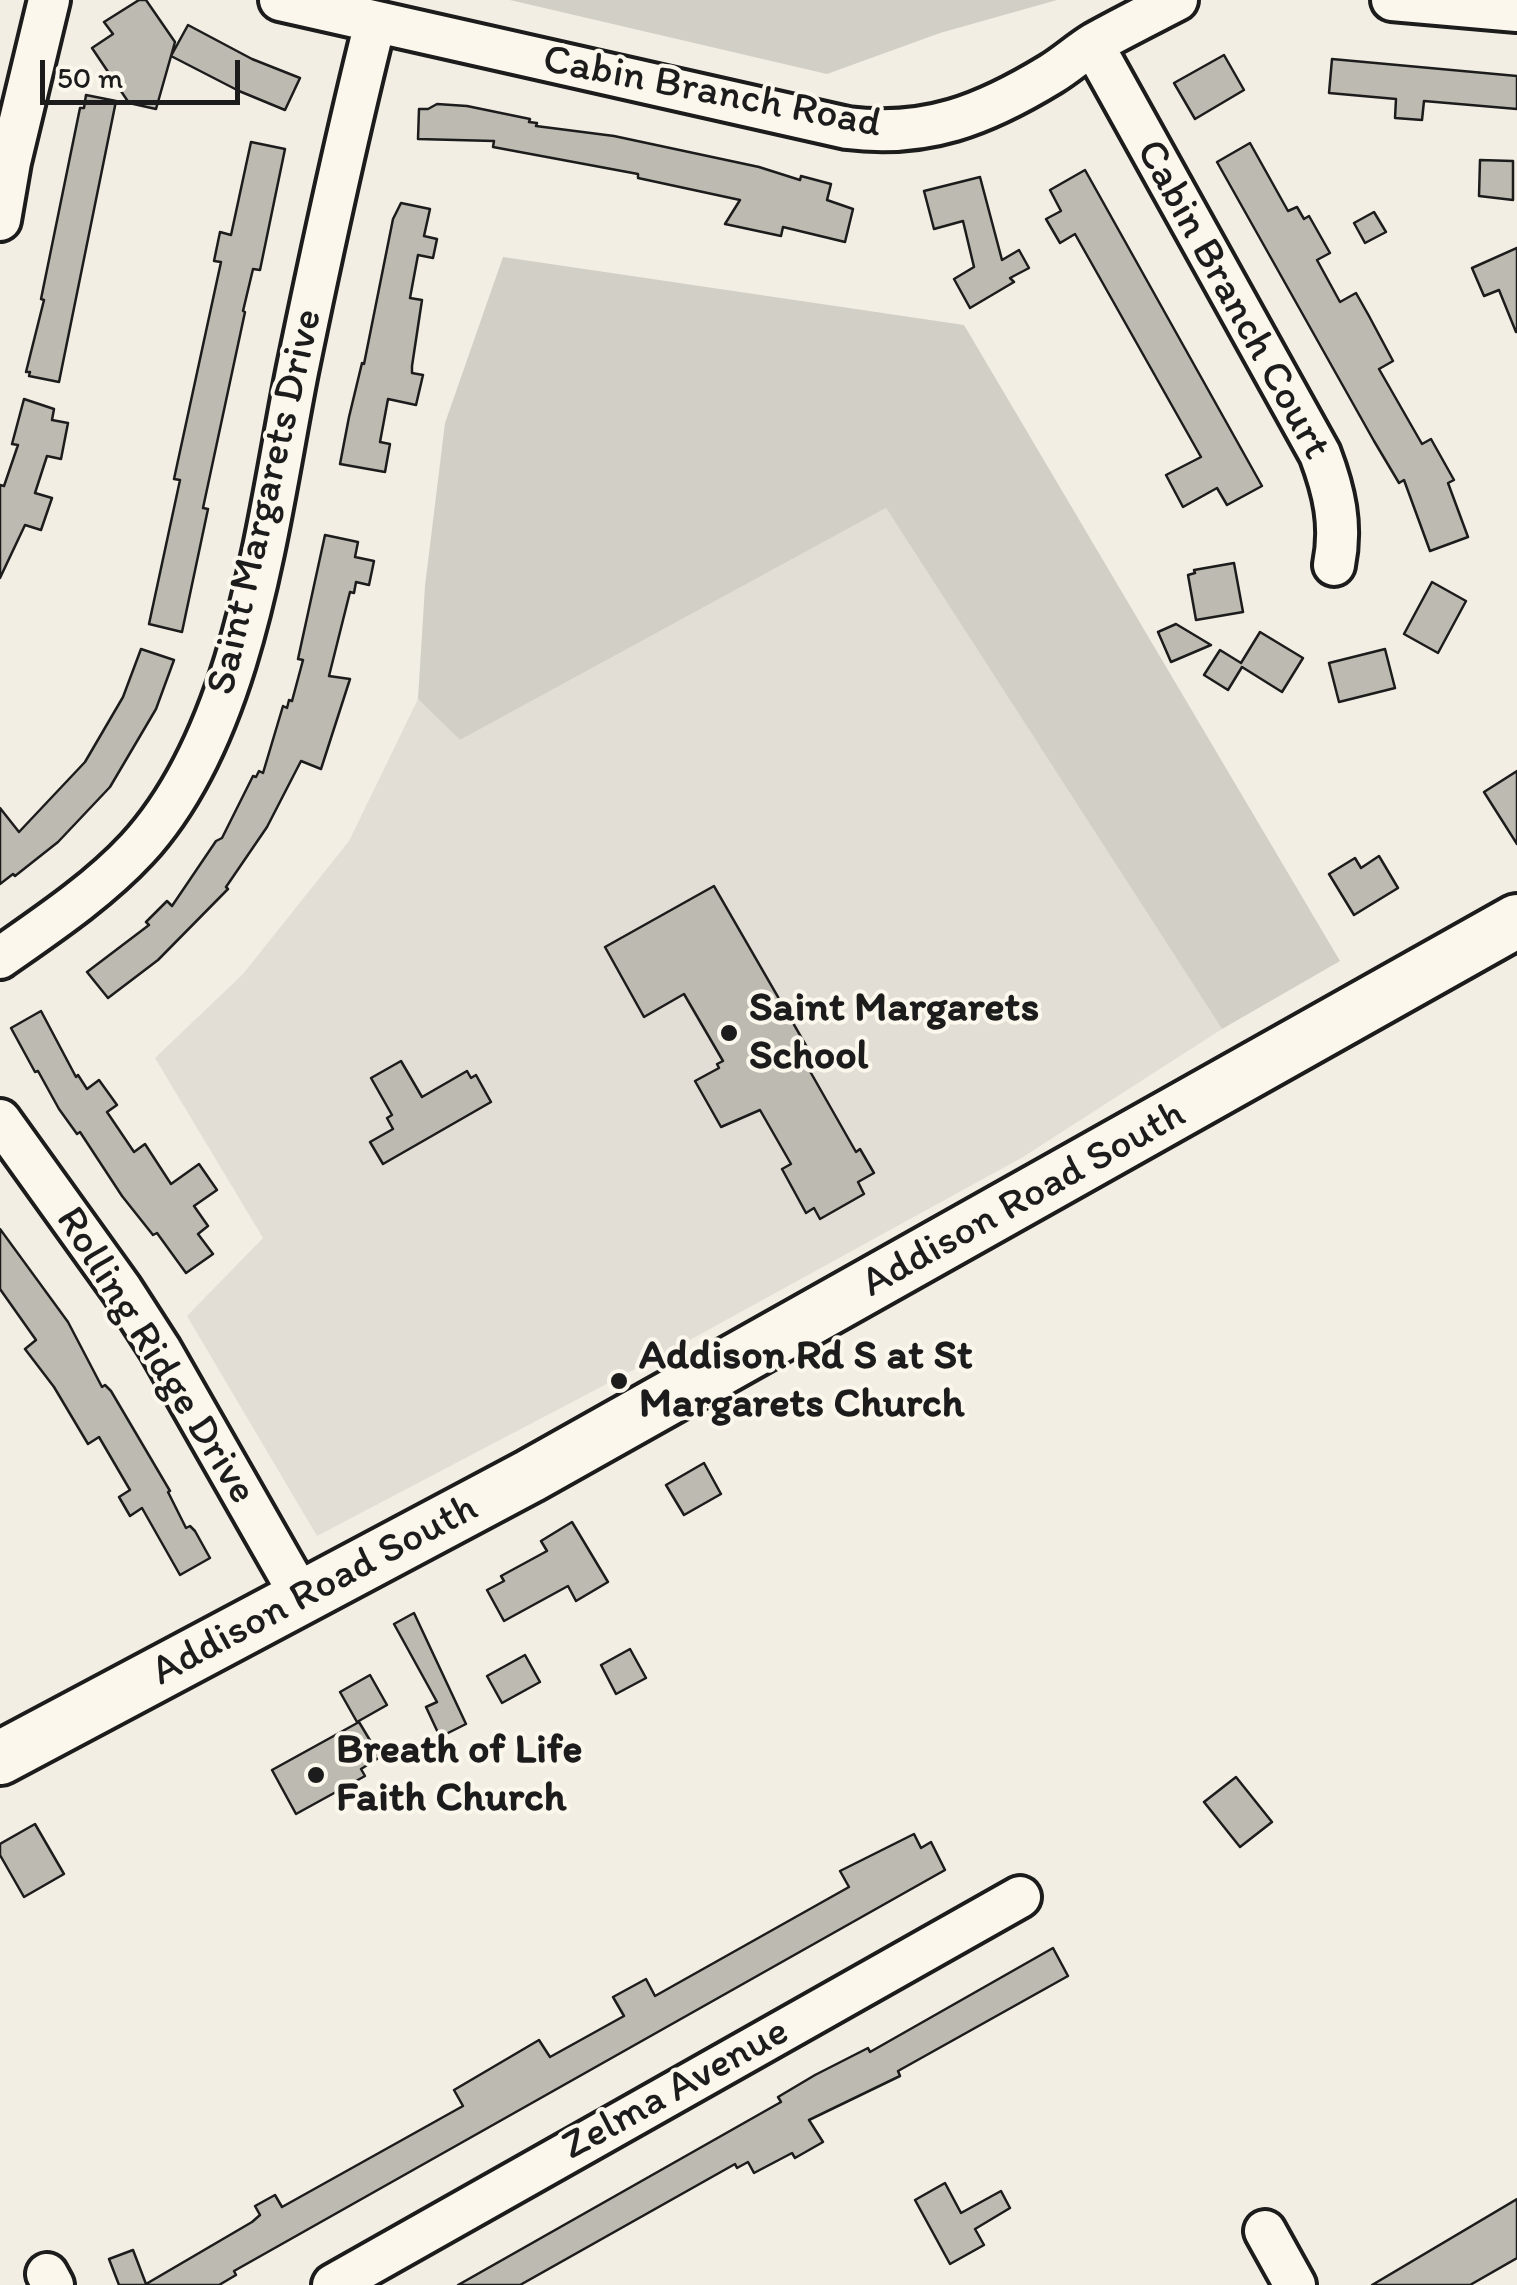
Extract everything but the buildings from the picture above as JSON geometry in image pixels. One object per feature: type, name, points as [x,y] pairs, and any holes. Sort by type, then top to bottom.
[{"type":"main road","name":"Addison Road South","points":[[0,1758],[530,1476],[1504,936]]},
{"type":"street","points":[[0,220],[49,0]]},
{"type":"street","name":"Cabin Branch Road","points":[[280,0],[847,128],[876,131],[915,129],[980,112],[1054,72],[1093,44],[1177,0]]},
{"type":"street","points":[[1392,0],[1517,11]]},
{"type":"street","name":"Saint Margarets Drive","points":[[0,958],[65,911],[137,849],[183,785],[208,740],[233,674],[375,23]]},
{"type":"street","name":"Cabin Branch Court","points":[[1093,44],[1320,454],[1337,514],[1334,565]]},
{"type":"street","name":"Rolling Ridge Drive","points":[[0,1120],[160,1348],[302,1598]]},
{"type":"street","name":"Zelma Avenue","points":[[334,2285],[1020,1898]]},
{"type":"street","points":[[1265,2230],[1296,2285]]},
{"type":"shaded area","points":[[510,0],[1057,0],[940,33],[827,74]]},
{"type":"shaded area","points":[[503,257],[964,325],[1340,961],[1222,1029],[886,508],[460,740],[418,699],[425,586],[445,423]]},
{"type":"shaded area","points":[[886,508],[1222,1029],[1023,1157],[677,1347],[317,1536],[187,1316],[263,1238],[155,1058],[243,974],[349,841],[418,699],[460,740]]},
{"type":"place","name":"Saint Margarets School","points":[[729,1033]]},
{"type":"place","name":"Addison Rd S at St Margarets Church","points":[[619,1381]]},
{"type":"place","name":"Breath of Life Faith Church","points":[[316,1775]]}]
